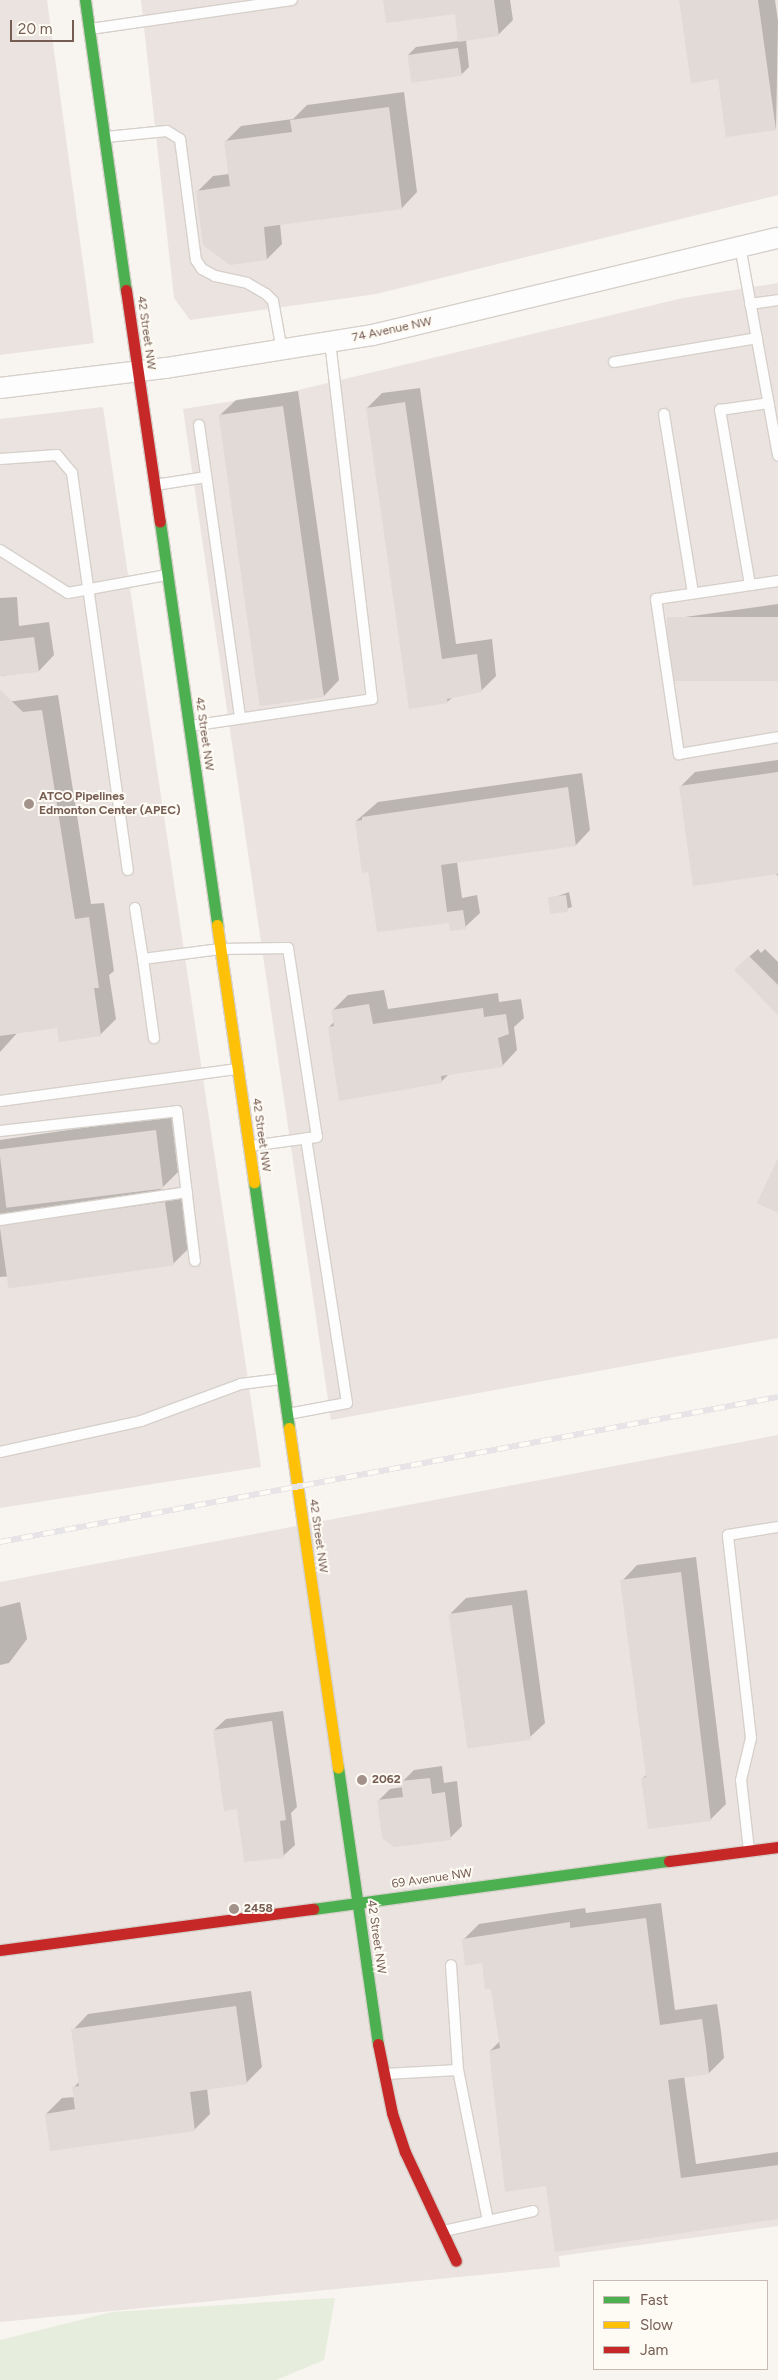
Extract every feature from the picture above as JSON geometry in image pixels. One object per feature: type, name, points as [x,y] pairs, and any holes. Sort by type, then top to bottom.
[{"type":"street","name":"42 Street NW","points":[[85,0],[357,1903],[384,2074],[404,2152],[456,2261]]},
{"type":"street","name":"74 Avenue NW","points":[[0,388],[138,372],[330,342],[491,308],[778,238]]},
{"type":"street","name":"69 Avenue NW","points":[[0,1950],[778,1847]]},
{"type":"lane","points":[[89,29],[292,0]]},
{"type":"lane","points":[[105,137],[167,131],[180,139],[196,260],[202,269],[215,276],[247,283],[266,294],[273,301],[282,351]]},
{"type":"lane","points":[[740,246],[778,456]]},
{"type":"lane","points":[[750,304],[778,300]]},
{"type":"lane","points":[[614,362],[757,338]]},
{"type":"lane","points":[[189,726],[372,699],[330,342]]},
{"type":"lane","points":[[750,585],[720,410],[769,403]]},
{"type":"lane","points":[[664,414],[693,593]]},
{"type":"lane","points":[[199,425],[240,717]]},
{"type":"lane","points":[[0,459],[57,455],[72,473],[91,589],[128,870]]},
{"type":"lane","points":[[154,485],[206,477]]},
{"type":"lane","points":[[0,550],[68,593],[167,575]]},
{"type":"lane","points":[[778,581],[656,599],[679,754],[778,737]]},
{"type":"lane","points":[[135,908],[154,1038]]},
{"type":"lane","points":[[143,959],[220,949],[288,948],[317,1137],[249,1146]]},
{"type":"lane","points":[[0,1101],[237,1069]]},
{"type":"lane","points":[[0,1131],[177,1111],[195,1261]]},
{"type":"lane","points":[[287,1414],[346,1403],[306,1138]]},
{"type":"lane","points":[[0,1220],[187,1192]]},
{"type":"lane","points":[[0,1452],[141,1421],[242,1384],[282,1379]]},
{"type":"lane","points":[[749,1851],[741,1780],[751,1738],[728,1535],[778,1527]]},
{"type":"lane","points":[[451,1965],[458,2070],[488,2221]]},
{"type":"lane","points":[[384,2074],[458,2070]]},
{"type":"lane","points":[[441,2232],[533,2211]]},
{"type":"shaded area","points":[[0,0],[47,0],[94,343],[0,355]]},
{"type":"shaded area","points":[[141,0],[778,0],[778,195],[376,294],[190,320],[174,298]]},
{"type":"shaded area","points":[[778,283],[778,1338],[331,1420],[183,409],[290,392],[683,298]]},
{"type":"shaded area","points":[[103,407],[261,1467],[0,1508],[0,419]]},
{"type":"shaded area","points":[[778,1435],[778,2226],[559,2256],[560,2267],[0,2322],[0,1582]]},
{"type":"green space","points":[[335,2298],[324,2360],[276,2380],[0,2380],[0,2340],[112,2312]]},
{"type":"building","points":[[383,0],[494,0],[499,36],[458,42],[455,14],[386,23]]},
{"type":"building","points":[[679,0],[758,0],[776,130],[726,137],[718,79],[691,83]]},
{"type":"building","points":[[458,48],[462,76],[411,83],[407,55]]},
{"type":"building","points":[[389,107],[402,209],[264,227],[267,260],[230,265],[203,245],[196,191],[230,186],[224,141],[292,132],[290,120]]},
{"type":"building","points":[[405,402],[442,659],[477,654],[482,692],[447,699],[448,703],[409,709],[366,408]]},
{"type":"building","points":[[283,406],[324,697],[260,706],[219,415]]},
{"type":"building","points":[[667,617],[778,617],[778,681],[667,681]]},
{"type":"building","points":[[34,637],[39,672],[0,676],[0,641]]},
{"type":"building","points":[[0,690],[23,712],[42,710],[75,919],[89,917],[99,988],[94,988],[101,1036],[59,1042],[57,1028],[0,1036]]},
{"type":"building","points":[[778,772],[778,874],[693,886],[679,786]]},
{"type":"building","points":[[568,787],[576,846],[441,865],[447,912],[463,910],[466,929],[450,931],[449,923],[377,932],[368,872],[362,873],[355,821],[362,820],[362,817]]},
{"type":"building","points":[[566,895],[568,912],[550,914],[548,897]]},
{"type":"building","points":[[749,956],[778,985],[778,1015],[734,970]]},
{"type":"building","points":[[369,1004],[373,1024],[483,1008],[484,1017],[506,1014],[509,1034],[498,1038],[503,1067],[441,1076],[442,1083],[339,1101],[328,1027],[334,1026],[331,1010]]},
{"type":"building","points":[[156,1130],[163,1189],[6,1208],[0,1149]]},
{"type":"building","points":[[778,1158],[778,1213],[757,1203]]},
{"type":"building","points":[[165,1202],[174,1265],[9,1289],[0,1225]]},
{"type":"building","points":[[681,1572],[711,1821],[648,1829],[641,1778],[646,1777],[620,1580]]},
{"type":"building","points":[[512,1605],[531,1740],[468,1749],[449,1614]]},
{"type":"building","points":[[272,1721],[286,1820],[280,1821],[284,1858],[244,1862],[237,1809],[224,1811],[213,1730]]},
{"type":"building","points":[[430,1778],[432,1794],[445,1792],[451,1840],[394,1847],[382,1838],[377,1800],[403,1797],[401,1781]]},
{"type":"building","points":[[646,1918],[660,2025],[702,2019],[706,2047],[709,2074],[668,2080],[681,2178],[778,2165],[778,2219],[555,2252],[546,2186],[505,2192],[489,2051],[500,2048],[491,1989],[485,1989],[482,1963],[465,1966],[462,1939],[570,1922],[570,1928]]},
{"type":"building","points":[[236,2006],[247,2084],[190,2092],[195,2131],[50,2151],[45,2114],[75,2109],[72,2087],[79,2086],[71,2029]]},
{"type":"railway","points":[[0,1542],[778,1397]]},
{"type":"traffic: fast","points":[[85,0],[126,290]]},
{"type":"traffic: fast","points":[[160,522],[217,925]]},
{"type":"traffic: fast","points":[[254,1182],[289,1428]]},
{"type":"traffic: fast","points":[[338,1767],[378,2044]]},
{"type":"traffic: fast","points":[[313,1909],[669,1861]]},
{"type":"traffic: slow","points":[[217,925],[254,1182]]},
{"type":"traffic: slow","points":[[289,1428],[338,1767]]},
{"type":"traffic: jam","points":[[126,290],[160,522]]},
{"type":"traffic: jam","points":[[669,1861],[778,1847]]},
{"type":"traffic: jam","points":[[0,1950],[313,1909]]},
{"type":"traffic: jam","points":[[378,2044],[392,2113],[405,2152],[456,2261]]},
{"type":"place","name":"ATCO Pipelines Edmonton Center (APEC)","points":[[29,804]]},
{"type":"place","name":"2062","points":[[362,1780]]},
{"type":"place","name":"2458","points":[[234,1909]]}]
